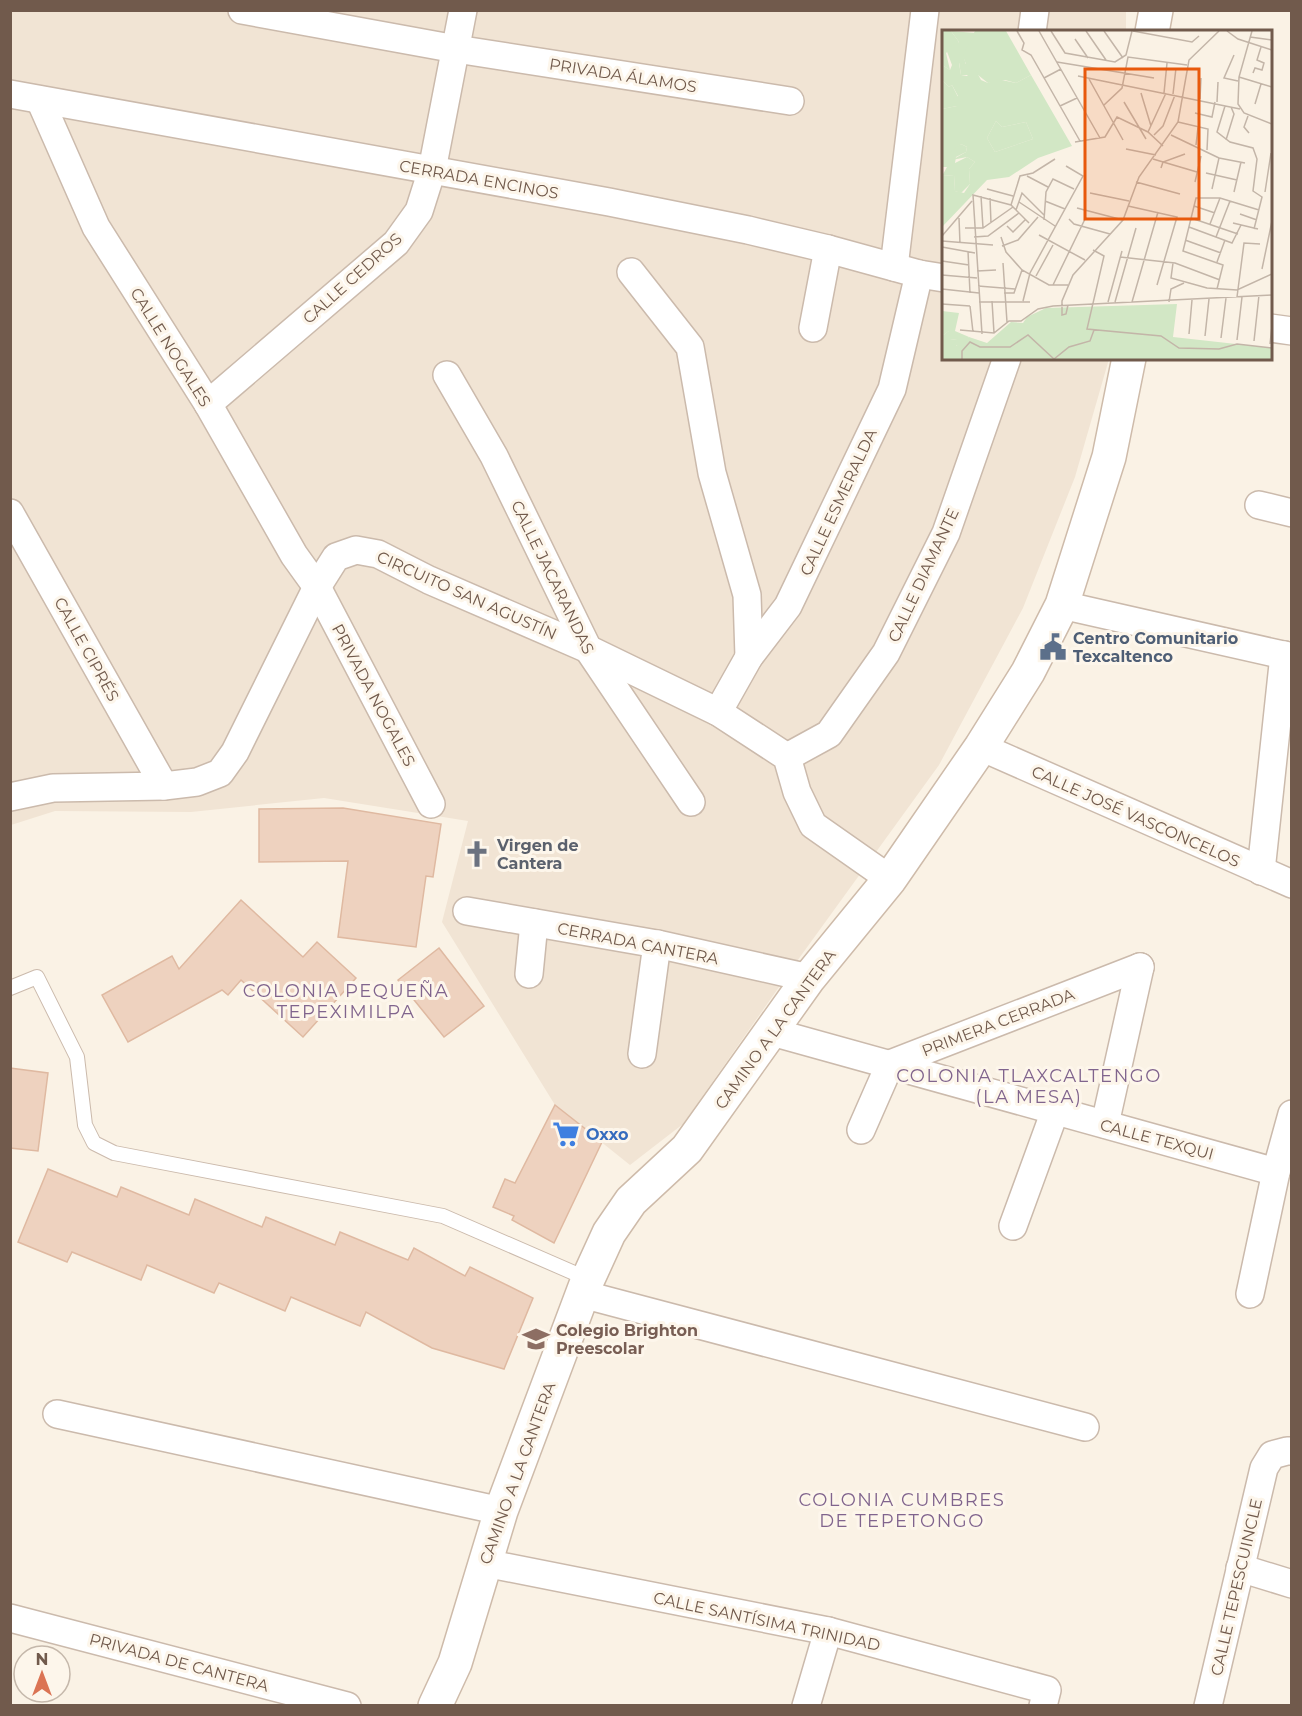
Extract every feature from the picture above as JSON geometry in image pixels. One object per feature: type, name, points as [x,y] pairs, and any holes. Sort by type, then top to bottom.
[{"type":"street","name":"PRIVADA ÁLAMOS","points":[[242,10],[456,49],[790,101]]},
{"type":"street","name":"CALLE CEDROS","points":[[208,404],[396,243],[419,211],[432,170],[463,10]]},
{"type":"street","name":"CALLE ESMERALDA","points":[[718,712],[749,657],[788,606],[892,389],[919,273],[925,10]]},
{"type":"street","points":[[1032,30],[1035,10]]},
{"type":"street","points":[[1152,30],[1156,10]]},
{"type":"street","name":"CERRADA ENCINOS","points":[[10,94],[609,202],[748,230],[919,273]]},
{"type":"street","name":"CALLE NOGALES","points":[[40,100],[96,227],[208,404],[294,555],[317,587]]},
{"type":"street","points":[[813,328],[828,249]]},
{"type":"street","points":[[631,272],[690,347],[712,473],[747,595],[749,657]]},
{"type":"street","points":[[1272,328],[1292,331]]},
{"type":"street","name":"CALLE DIAMANTE","points":[[788,757],[829,734],[886,653],[946,533],[1006,360]]},
{"type":"street","name":"CAMINO A LA CANTERA","points":[[435,1706],[455,1663],[501,1511],[585,1287],[609,1233],[631,1201],[687,1149],[809,978],[890,879],[981,747],[1028,672],[1062,605],[1109,457],[1129,360]]},
{"type":"street","name":"CALLE JACARANDAS","points":[[447,375],[494,456],[588,649],[691,802]]},
{"type":"street","points":[[1259,505],[1292,513]]},
{"type":"street","name":"CALLE CIPRÉS","points":[[10,513],[164,786]]},
{"type":"street","name":"CIRCUITO SAN AGUSTÍN","points":[[10,797],[53,788],[164,786],[197,782],[220,773],[235,752],[317,587],[336,557],[356,550],[378,554],[429,580],[588,649],[718,712],[788,757]]},
{"type":"street","name":"PRIVADA NOGALES","points":[[317,587],[431,804]]},
{"type":"street","points":[[1062,605],[1288,656],[1261,871]]},
{"type":"street","name":"CALLE JOSÉ VASCONCELOS","points":[[981,747],[1292,884]]},
{"type":"street","points":[[788,757],[797,792],[813,825],[890,879]]},
{"type":"street","name":"CERRADA CANTERA","points":[[467,911],[657,944],[809,978]]},
{"type":"street","points":[[529,974],[534,923]]},
{"type":"street","points":[[642,1054],[657,944]]},
{"type":"street","name":"PRIMERA CERRADA","points":[[890,1064],[1140,967],[1105,1124]]},
{"type":"street","name":"CALLE TEXQUI","points":[[772,1032],[1276,1172]]},
{"type":"street","points":[[861,1130],[890,1064]]},
{"type":"street","points":[[1013,1226],[1055,1111]]},
{"type":"street","points":[[1250,1294],[1276,1172],[1292,1114]]},
{"type":"street","points":[[585,1287],[1085,1426]]},
{"type":"street","points":[[57,1414],[501,1511]]},
{"type":"street","name":"CALLE TEPESCUINCLE","points":[[1215,1703],[1240,1568],[1264,1468],[1272,1455],[1292,1451]]},
{"type":"street","name":"CALLE SANTÍSIMA TRINIDAD","points":[[485,1563],[828,1631],[1045,1698]]},
{"type":"street","points":[[1240,1568],[1292,1584]]},
{"type":"street","name":"PRIVADA DE CANTERA","points":[[10,1618],[348,1706]]},
{"type":"street","points":[[806,1706],[828,1631]]},
{"type":"lane","points":[[10,988],[37,977],[76,1057],[84,1125],[94,1143],[114,1153],[442,1216],[547,1261],[585,1287]]},
{"type":"shaded area","points":[[11,11],[1126,11],[1126,30],[942,30],[942,360],[1109,360],[1075,477],[1023,608],[939,765],[683,1124],[630,1165],[555,1105],[442,922],[468,821],[324,798],[191,812],[55,811],[11,825]]},
{"type":"building","points":[[343,808],[441,824],[433,877],[426,876],[416,947],[338,937],[348,861],[259,862],[259,809]]},
{"type":"building","points":[[241,900],[303,957],[317,942],[356,978],[303,1037],[241,980],[228,995],[222,990],[128,1042],[102,995],[172,956],[179,969]]},
{"type":"building","points":[[439,948],[484,1006],[444,1037],[398,980]]},
{"type":"building","points":[[10,1068],[48,1073],[38,1151],[10,1148]]},
{"type":"building","points":[[555,1105],[602,1142],[554,1243],[512,1220],[514,1216],[493,1207],[505,1179],[515,1183]]},
{"type":"building","points":[[48,1169],[117,1197],[121,1187],[189,1215],[195,1199],[262,1227],[266,1217],[335,1245],[340,1232],[408,1260],[414,1248],[465,1276],[470,1267],[533,1298],[504,1369],[432,1348],[366,1312],[360,1326],[291,1297],[285,1311],[219,1283],[214,1293],[147,1265],[141,1280],[72,1252],[67,1262],[18,1242]]},
{"type":"place","name":"Centro Comunitario Texcaltenco","points":[[1053,647]]},
{"type":"place","name":"Virgen de Cantera","points":[[477,854]]},
{"type":"place","name":"Oxxo","points":[[566,1134]]},
{"type":"place","name":"Colegio Brighton Preescolar","points":[[536,1339]]},
{"type":"district","name":"COLONIA PEQUEÑA TEPEXIMILPA","points":[[346,1001]]},
{"type":"district","name":"COLONIA TLAXCALTENGO (LA MESA)","points":[[1029,1086]]},
{"type":"district","name":"COLONIA CUMBRES DE TEPETONGO","points":[[902,1510]]}]
